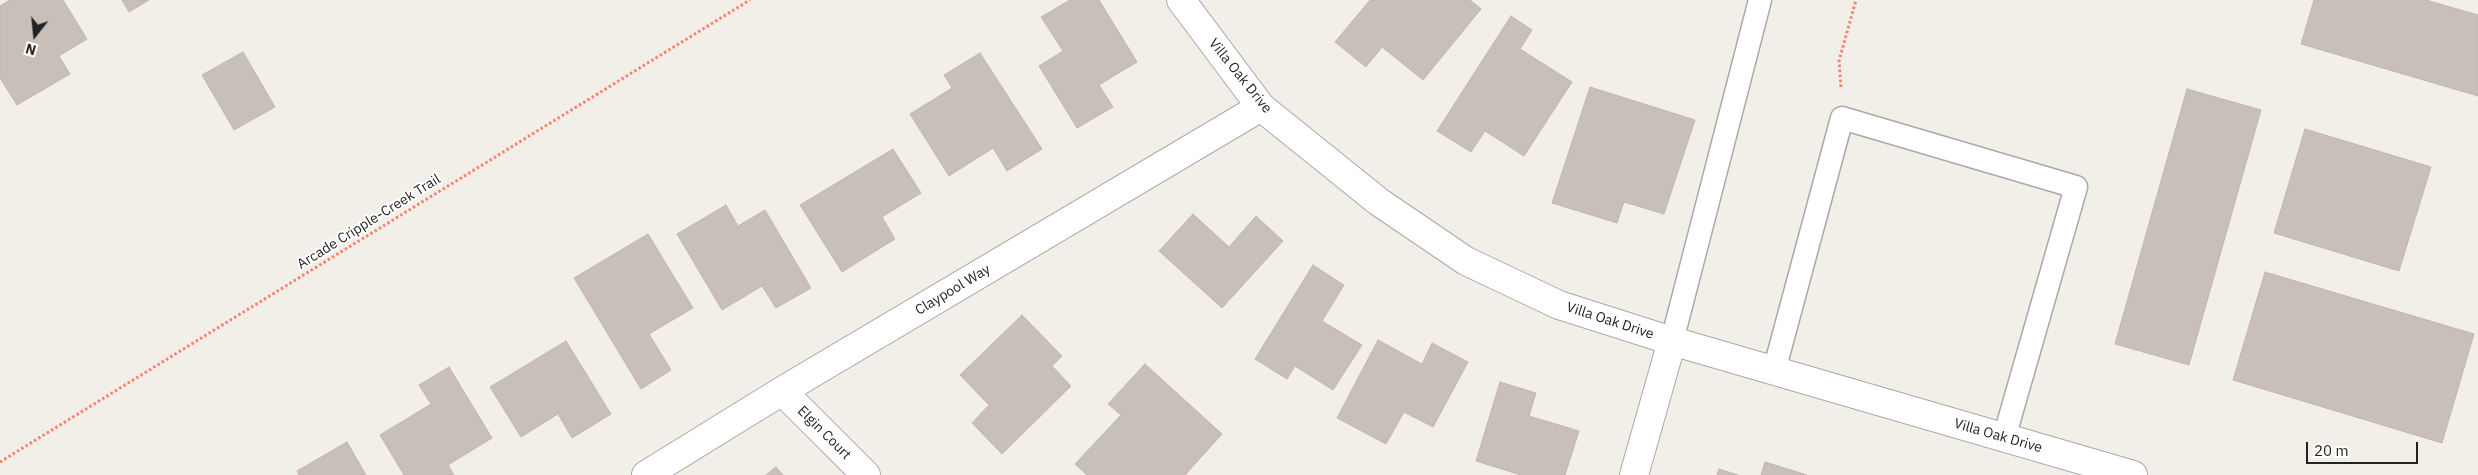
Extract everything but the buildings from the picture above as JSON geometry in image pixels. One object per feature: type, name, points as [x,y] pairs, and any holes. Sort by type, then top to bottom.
[{"type":"street","name":"Villa Oak Drive","points":[[1182,0],[1261,107],[1379,202],[1466,261],[1559,305],[1672,341],[2004,438],[2090,469],[2133,475]]},
{"type":"street","name":"Claypool Way","points":[[646,475],[782,391],[1261,107]]},
{"type":"street","points":[[1634,475],[1672,341]]},
{"type":"street","name":"Elgin Court","points":[[782,391],[866,475]]},
{"type":"lane","points":[[1672,341],[1760,0]]},
{"type":"lane","points":[[1774,371],[1842,118],[2076,188],[2004,438]]},
{"type":"path","name":"Arcade Cripple-Creek Trail","points":[[0,462],[750,0]]},
{"type":"path","points":[[1842,118],[1839,61],[1856,0]]}]
